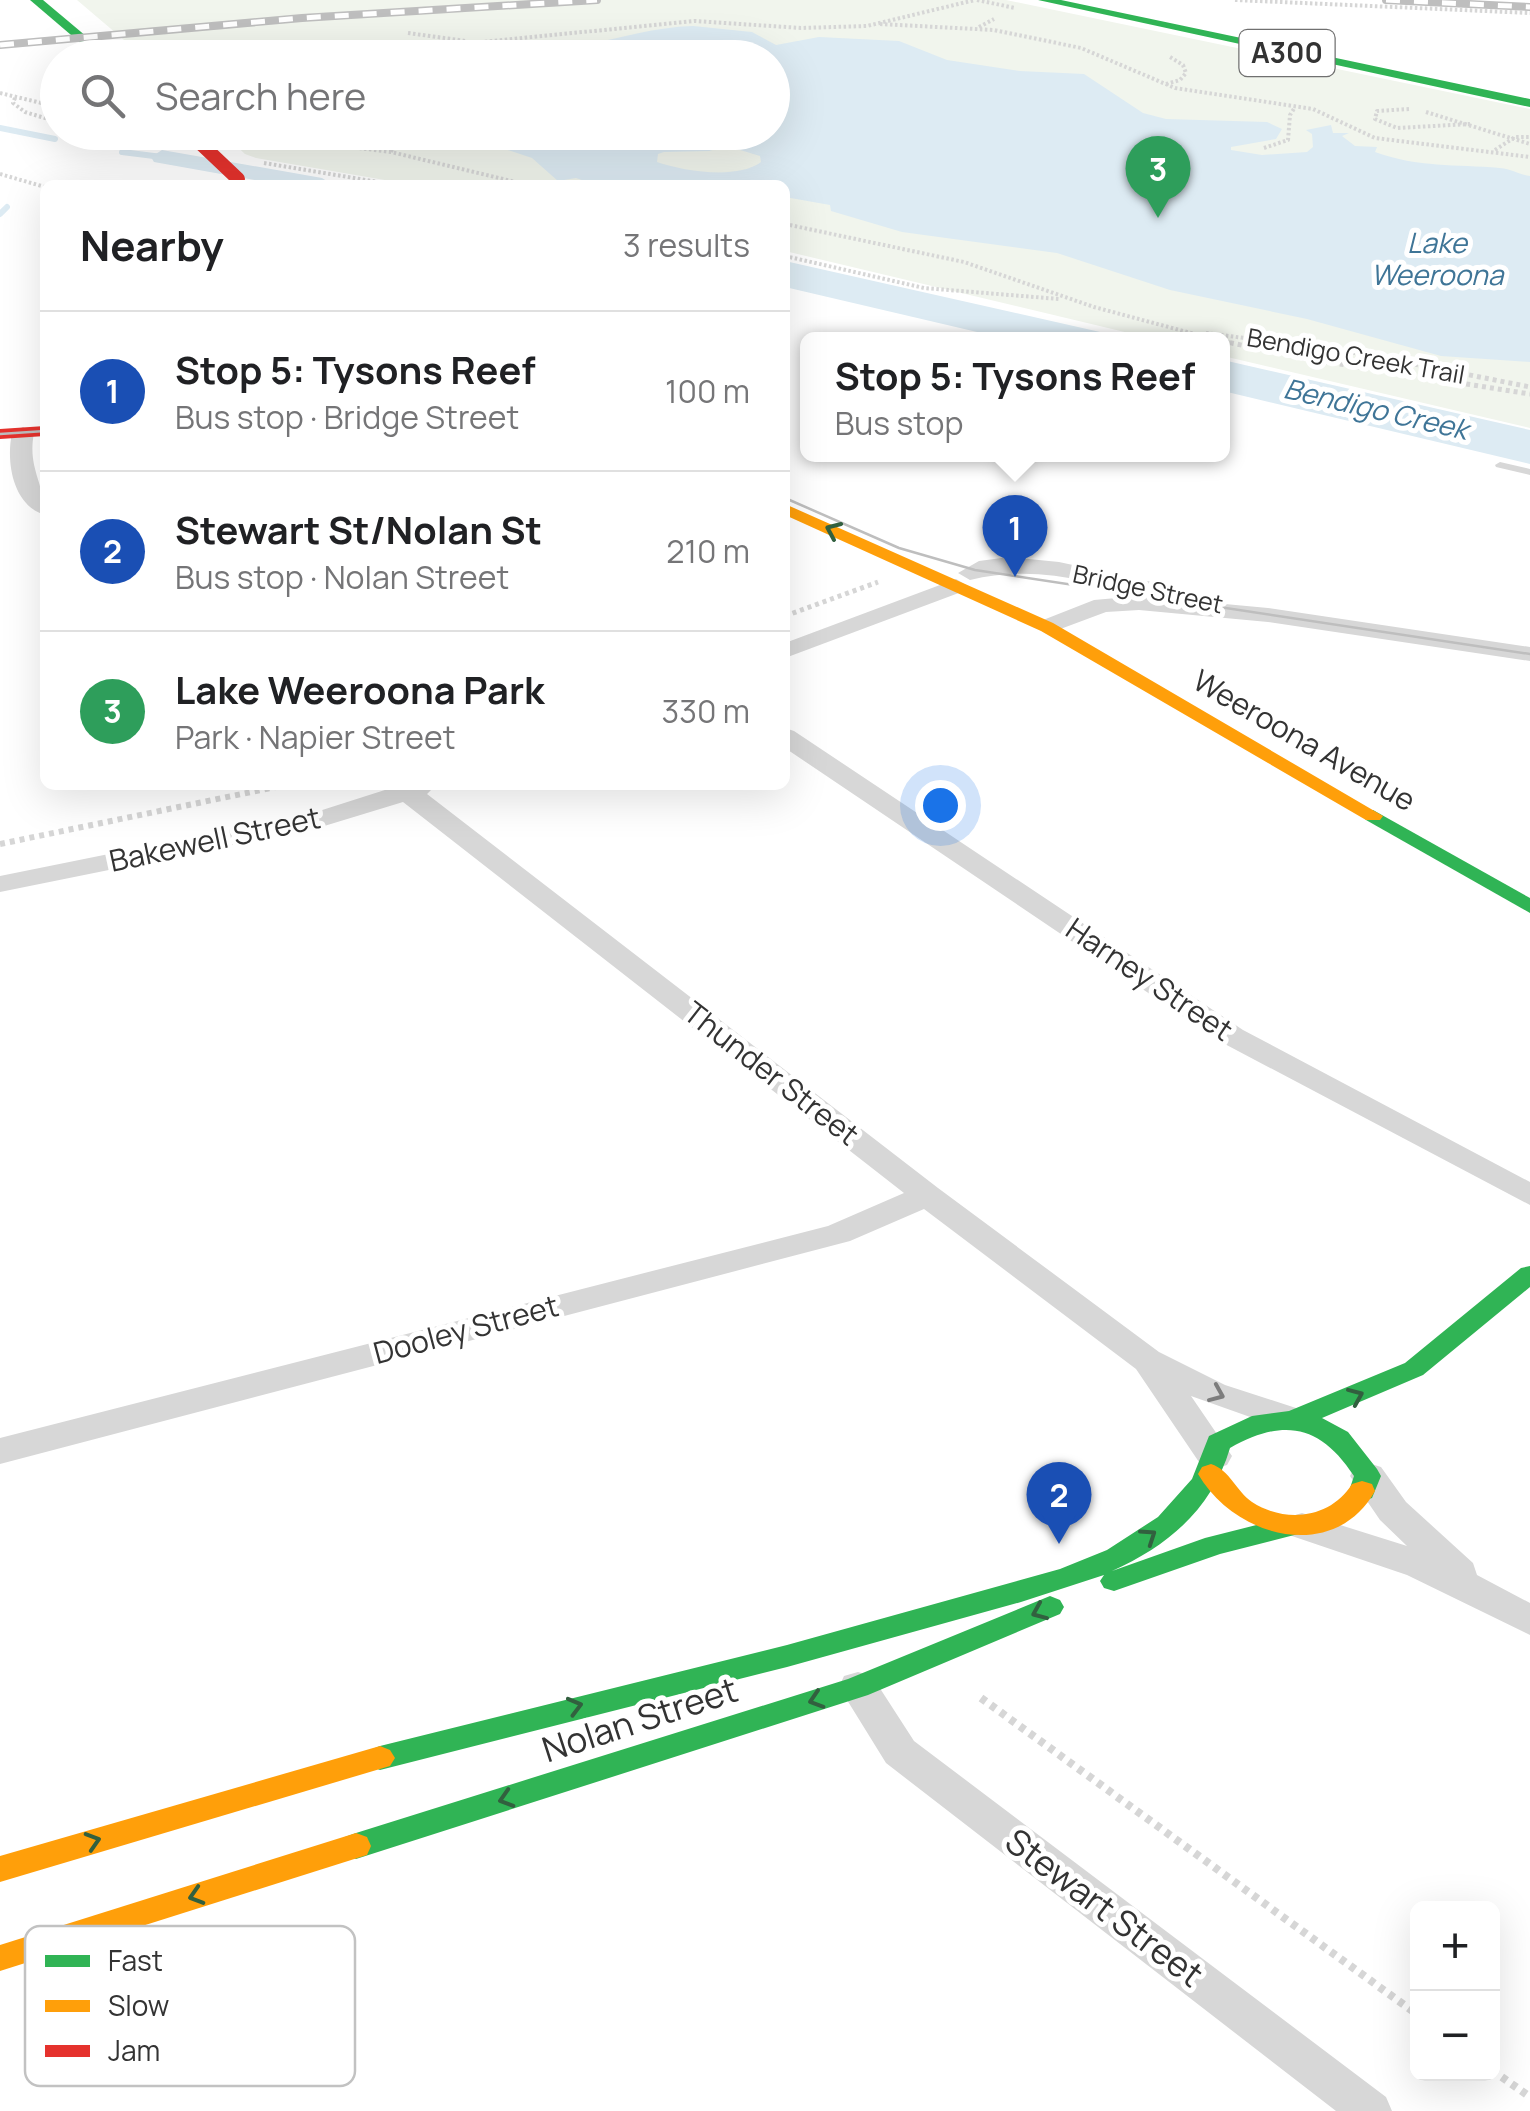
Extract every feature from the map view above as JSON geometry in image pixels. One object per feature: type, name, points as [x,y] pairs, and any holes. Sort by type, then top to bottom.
[{"type":"main road","points":[[24,0],[40,25],[59,40]]},
{"type":"main road","points":[[36,0],[84,40]]},
{"type":"main road","name":"A300","points":[[1046,0],[1530,100]]},
{"type":"main road","points":[[208,150],[239,180]]},
{"type":"main road","name":"Weeroona Avenue","points":[[790,490],[1047,626],[1530,908]]},
{"type":"main road","name":"Weeroona Avenue","points":[[790,511],[963,580]]},
{"type":"main road","points":[[1292,1419],[1338,1434],[1368,1460],[1358,1504],[1329,1521],[1297,1526],[1244,1510],[1212,1465],[1218,1443],[1246,1425],[1292,1419],[1414,1368],[1530,1274]]},
{"type":"main road","points":[[1398,1397],[1414,1368]]},
{"type":"main road","name":"Nolan Street","points":[[0,1869],[292,1781],[845,1664],[1118,1556],[1174,1519],[1200,1492],[1212,1465]]},
{"type":"main road","name":"Nolan Street","points":[[92,1926],[845,1664],[1162,1562],[1297,1526]]},
{"type":"main road","name":"Nolan Street","points":[[0,1958],[25,1949]]},
{"type":"street","points":[[23,433],[20,470],[29,491],[40,503]]},
{"type":"street","name":"Bridge Street","points":[[963,580],[993,563],[1026,564],[1268,616]]},
{"type":"street","points":[[790,648],[963,580]]},
{"type":"street","name":"Bridge Street","points":[[1047,626],[1095,607],[1119,603],[1268,616],[1530,654]]},
{"type":"street","name":"Harney Street","points":[[790,739],[1232,1036],[1530,1195]]},
{"type":"street","name":"Bakewell Street","points":[[0,884],[321,819],[405,790]]},
{"type":"street","name":"Thunder Street","points":[[414,790],[927,1195],[1147,1360],[1213,1393],[1292,1419]]},
{"type":"street","name":"Dooley Street","points":[[0,1451],[839,1234],[927,1195]]},
{"type":"street","name":"Thunder Street","points":[[1147,1360],[1212,1465]]},
{"type":"street","points":[[1368,1460],[1393,1511],[1476,1588]]},
{"type":"street","points":[[1297,1526],[1398,1554],[1476,1588],[1530,1621]]},
{"type":"street","name":"Stewart Street","points":[[845,1664],[900,1752],[1370,2111]]},
{"type":"lane","points":[[1500,465],[1530,472]]},
{"type":"path","points":[[880,24],[975,0]]},
{"type":"path","points":[[1235,0],[1530,14]]},
{"type":"path","points":[[978,28],[994,19]]},
{"type":"path","points":[[500,40],[676,22],[817,28],[880,24],[978,28],[1081,48],[1165,85],[1313,110],[1375,138],[1530,156]]},
{"type":"path","points":[[408,33],[448,40]]},
{"type":"path","points":[[1165,85],[1186,74],[1183,65],[1167,56]]},
{"type":"path","points":[[0,93],[40,103]]},
{"type":"path","points":[[15,98],[12,103],[21,110],[40,116]]},
{"type":"path","points":[[1264,148],[1288,140],[1290,115],[1296,106]]},
{"type":"path","points":[[1470,124],[1397,128],[1375,119],[1376,111],[1403,108],[1470,124],[1530,144]]},
{"type":"path","points":[[1494,150],[1515,137],[1530,137]]},
{"type":"path","points":[[374,150],[507,180]]},
{"type":"path","points":[[0,174],[40,186]]},
{"type":"path","points":[[790,225],[964,262],[1065,298]]},
{"type":"path","name":"Bendigo Creek Trail","points":[[790,257],[924,288],[1065,298],[1181,332]]},
{"type":"path","name":"Bendigo Creek Trail","points":[[1230,337],[1324,348],[1530,391]]},
{"type":"path","name":"Bendigo Creek Trail","points":[[1230,342],[1308,359],[1530,391]]},
{"type":"path","points":[[790,614],[883,580]]},
{"type":"path","points":[[0,844],[262,790]]},
{"type":"path","points":[[982,1698],[1410,2010]]},
{"type":"path","points":[[1500,2076],[1530,2097]]},
{"type":"shaded area","points":[[77,0],[1006,0],[1530,109],[1530,428],[1230,358],[1230,332],[1125,332],[790,252],[790,180],[385,180],[256,158],[241,150],[790,150],[790,40],[124,40]]},
{"type":"water","name":"Lake Weeroona","points":[[693,26],[752,32],[767,40],[608,40]]},
{"type":"water","name":"Lake Weeroona","points":[[819,37],[899,41],[947,60],[1020,71],[1084,74],[1143,113],[1166,119],[1267,122],[1282,129],[1276,139],[1231,150],[1262,155],[1307,152],[1313,147],[1312,134],[1306,130],[1331,125],[1333,133],[1349,133],[1342,136],[1355,146],[1377,147],[1375,152],[1391,157],[1500,168],[1530,176],[1530,362],[1441,356],[1307,319],[1170,290],[1057,253],[902,232],[831,211],[830,205],[790,198],[790,180],[557,180],[532,158],[508,150],[713,150],[664,152],[658,154],[657,162],[695,171],[751,168],[761,162],[760,156],[740,150],[790,150],[790,42]]},
{"type":"water","points":[[790,262],[1100,332],[977,332],[790,288]]},
{"type":"water","points":[[1230,362],[1530,430],[1530,464],[1230,393]]},
{"type":"waterway","name":"Bendigo Creek","points":[[0,128],[40,136]]},
{"type":"waterway","name":"Bendigo Creek","points":[[122,152],[162,157]]},
{"type":"waterway","name":"Bendigo Creek","points":[[162,157],[293,180]]},
{"type":"waterway","points":[[0,214],[7,207]]},
{"type":"tram line","points":[[0,434],[40,431]]},
{"type":"tram line","points":[[790,500],[899,548],[975,570],[1530,654]]},
{"type":"railway","points":[[56,40],[302,18],[597,0]]},
{"type":"railway","points":[[1386,0],[1530,7]]},
{"type":"railway","points":[[0,45],[40,41]]},
{"type":"traffic: fast","points":[[36,0],[84,40]]},
{"type":"traffic: fast","points":[[1044,0],[1530,103]]},
{"type":"traffic: fast","points":[[1373,816],[1530,907]]},
{"type":"traffic: fast","points":[[1295,1419],[1414,1369],[1530,1274]]},
{"type":"traffic: fast","points":[[380,1758],[787,1656],[1021,1592],[1094,1567],[1168,1525],[1204,1481],[1218,1443],[1261,1423],[1302,1421],[1338,1439],[1368,1476],[1362,1491]]},
{"type":"traffic: fast","points":[[1114,1581],[1215,1545],[1292,1526]]},
{"type":"traffic: fast","points":[[356,1846],[858,1687],[1050,1607]]},
{"type":"traffic: slow","points":[[790,511],[1047,627],[1373,816]]},
{"type":"traffic: slow","points":[[1211,1474],[1243,1509],[1273,1522],[1326,1521],[1354,1504],[1362,1491]]},
{"type":"traffic: slow","points":[[0,1869],[380,1758]]},
{"type":"traffic: slow","points":[[102,1926],[356,1846]]},
{"type":"traffic: slow","points":[[0,1958],[25,1950]]},
{"type":"traffic: jam","points":[[207,150],[238,179]]},
{"type":"traffic: jam","points":[[0,434],[40,431]]},
{"type":"place","name":"Lake Weeroona Park","points":[[1158,218]]},
{"type":"place","name":"Stop 5: Tysons Reef","points":[[1015,577]]},
{"type":"place","name":"Stewart St/Nolan St","points":[[1059,1544]]}]
